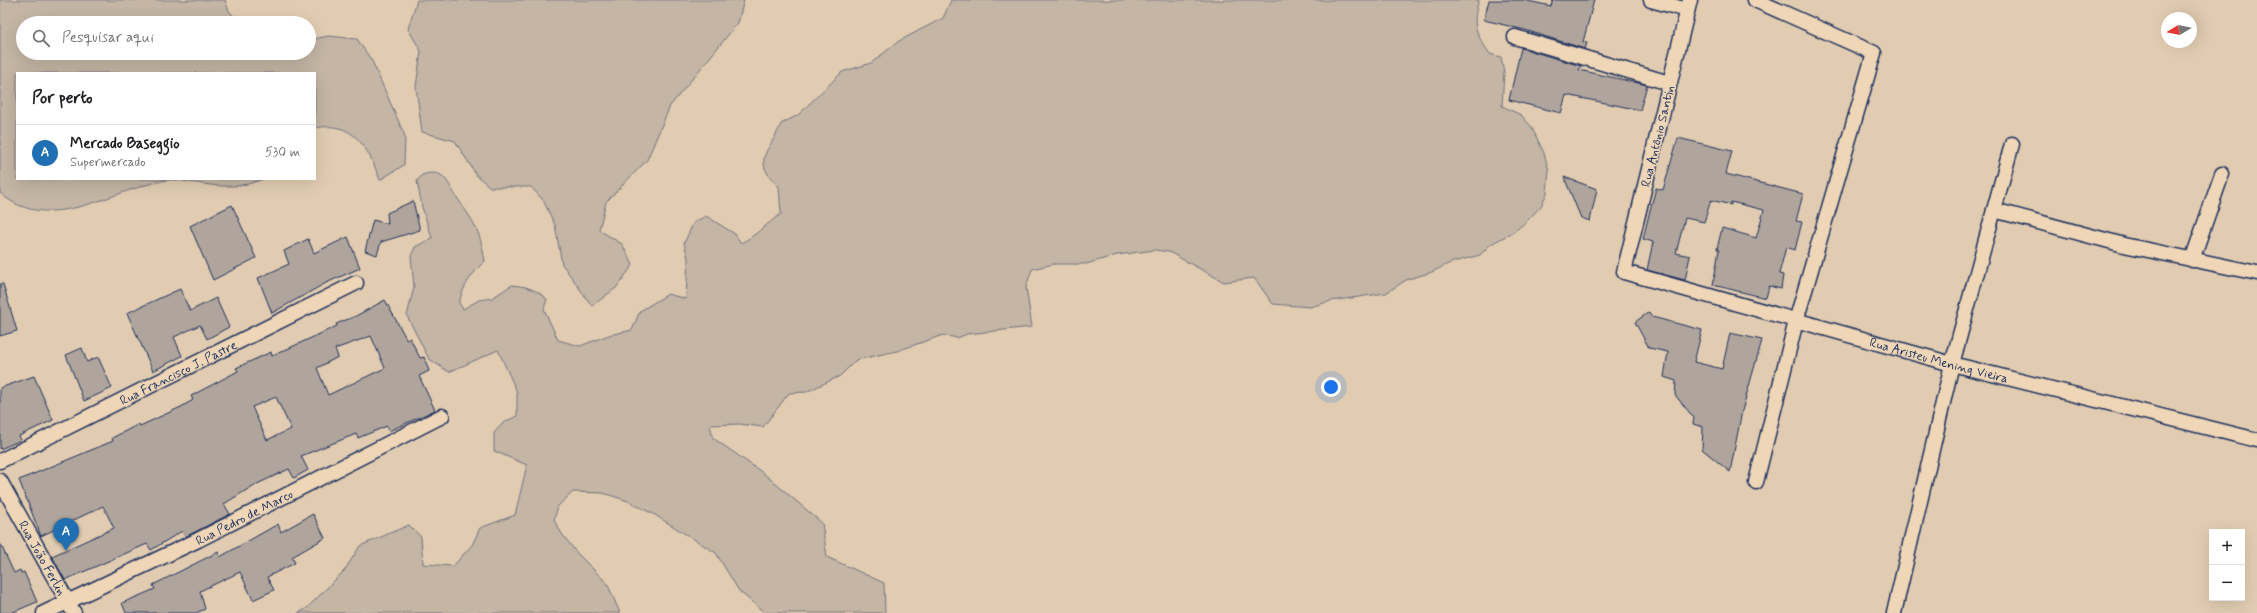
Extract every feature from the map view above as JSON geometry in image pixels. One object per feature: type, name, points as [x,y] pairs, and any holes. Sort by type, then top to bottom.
[{"type":"street","points":[[1651,0],[1688,5]]},
{"type":"street","points":[[1755,0],[1874,53],[1796,321],[1756,482]]},
{"type":"street","name":"Rua Antônio Santin","points":[[1624,272],[1688,5]]},
{"type":"street","points":[[1515,37],[1669,83]]},
{"type":"street","points":[[1894,613],[1952,364],[2012,144]]},
{"type":"street","points":[[2192,260],[2222,174]]},
{"type":"street","points":[[1994,210],[2124,245],[2257,273]]},
{"type":"street","name":"Rua Aristeu Mening Vieira","points":[[1624,272],[1952,364],[2257,440]]},
{"type":"street","name":"Rua Francisco J. Pastre","points":[[0,461],[356,283]]},
{"type":"street","name":"Rua Pedro de Marco","points":[[44,613],[70,608],[198,540],[442,416]]},
{"type":"street","name":"Rua João Ferlin","points":[[0,481],[70,608]]},
{"type":"shaded area","points":[[0,0],[225,0],[229,11],[234,16],[16,16],[16,60],[316,60],[316,39],[329,36],[357,39],[372,61],[405,136],[404,165],[380,180],[364,147],[350,132],[340,128],[316,128],[316,72],[16,72],[16,180],[168,180],[147,185],[82,206],[61,210],[40,211],[19,205],[0,193]]},
{"type":"shaded area","points":[[417,0],[744,0],[738,23],[670,106],[647,160],[606,202],[599,230],[622,244],[633,265],[616,288],[592,306],[562,264],[555,225],[543,200],[531,187],[490,187],[477,176],[455,141],[422,132],[416,87],[421,51],[408,29]]},
{"type":"shaded area","points":[[951,0],[1479,0],[1475,16],[1478,35],[1490,54],[1501,57],[1504,72],[1502,106],[1521,115],[1531,126],[1544,153],[1549,171],[1547,193],[1541,206],[1528,220],[1515,231],[1491,244],[1480,255],[1450,263],[1432,272],[1406,280],[1386,293],[1331,301],[1310,307],[1273,304],[1254,278],[1224,282],[1169,252],[1155,250],[1117,255],[1086,264],[1054,264],[1032,269],[1026,287],[1032,327],[967,334],[957,338],[943,335],[897,351],[856,360],[840,376],[806,392],[789,393],[763,427],[740,424],[710,425],[713,438],[763,473],[822,523],[827,557],[884,583],[885,613],[765,613],[739,591],[716,553],[655,515],[628,501],[603,493],[573,492],[558,506],[554,520],[562,534],[576,552],[607,583],[620,613],[298,613],[306,609],[344,571],[360,546],[409,525],[421,537],[423,564],[453,566],[472,545],[480,528],[515,515],[527,465],[494,451],[494,433],[504,422],[517,416],[517,392],[498,350],[449,372],[429,359],[407,316],[414,287],[411,256],[415,247],[432,238],[422,207],[417,181],[422,175],[436,173],[445,178],[479,234],[485,261],[472,275],[463,291],[459,303],[463,309],[479,300],[492,298],[512,285],[526,287],[538,292],[547,299],[544,309],[558,340],[580,346],[609,335],[632,330],[640,311],[668,294],[686,299],[688,258],[684,243],[694,222],[706,216],[735,234],[741,243],[781,214],[779,187],[765,169],[764,162],[767,149],[781,124],[798,115],[842,72],[871,63],[899,41],[943,18]]},
{"type":"shaded area","points":[[175,180],[260,180],[235,186],[209,185]]},
{"type":"building","points":[[1489,0],[1523,0],[1551,6],[1553,0],[1594,0],[1583,42],[1587,43],[1585,49],[1525,30],[1484,20]]},
{"type":"building","points":[[1521,48],[1581,66],[1579,70],[1647,85],[1640,110],[1566,95],[1561,113],[1509,100]]},
{"type":"building","points":[[1678,138],[1732,151],[1726,174],[1803,194],[1796,221],[1802,222],[1795,250],[1786,247],[1779,274],[1783,275],[1781,289],[1769,286],[1766,298],[1713,285],[1719,250],[1717,249],[1722,228],[1756,238],[1764,210],[1731,202],[1731,205],[1711,200],[1704,222],[1685,218],[1676,253],[1690,256],[1685,280],[1647,270],[1653,242],[1643,239],[1656,188],[1663,190]]},
{"type":"building","points":[[1564,177],[1597,189],[1590,221],[1581,218]]},
{"type":"building","points":[[413,201],[420,230],[381,242],[377,255],[365,251],[373,220],[388,224],[387,213]]},
{"type":"building","points":[[232,205],[256,258],[213,280],[190,226]]},
{"type":"building","points":[[348,237],[360,268],[326,283],[272,313],[258,278],[289,264],[284,251],[308,239],[314,253]]},
{"type":"building","points":[[0,284],[3,284],[17,331],[0,336]]},
{"type":"building","points":[[180,289],[190,311],[216,298],[229,327],[207,339],[200,325],[174,337],[182,356],[153,371],[127,313]]},
{"type":"building","points":[[385,300],[407,340],[410,338],[420,358],[424,357],[429,371],[419,376],[435,410],[389,431],[387,426],[358,438],[356,434],[301,456],[308,470],[294,478],[289,469],[253,486],[224,504],[230,514],[185,537],[182,531],[151,550],[147,544],[65,580],[52,556],[114,528],[103,506],[41,536],[19,480],[113,441],[112,438],[139,424],[140,426],[193,400],[191,396],[238,371],[236,368],[271,352],[272,356],[337,326],[336,324],[356,316]],"holes":[[[371,336],[385,368],[328,395],[317,368],[338,357],[335,349]],[[276,397],[291,429],[267,440],[252,407]]]},
{"type":"building","points":[[1649,312],[1652,317],[1702,330],[1694,362],[1722,369],[1730,333],[1762,340],[1742,411],[1730,472],[1702,449],[1703,427],[1693,424],[1694,418],[1675,395],[1676,381],[1664,377],[1668,352],[1649,348],[1635,322]]},
{"type":"building","points":[[82,348],[87,362],[98,357],[112,388],[84,401],[66,355]]},
{"type":"building","points":[[34,376],[53,420],[19,436],[21,440],[0,449],[0,388]]},
{"type":"building","points":[[313,514],[325,538],[292,557],[295,563],[267,577],[274,590],[253,600],[240,572],[200,591],[205,609],[196,613],[126,613],[122,603],[155,589],[153,585],[218,552],[220,557],[278,524],[281,532]]},
{"type":"building","points":[[0,543],[14,573],[20,570],[21,573],[24,572],[37,602],[11,613],[0,613]]},
{"type":"place","name":"Mercado Baseggio","points":[[66,551]]}]
